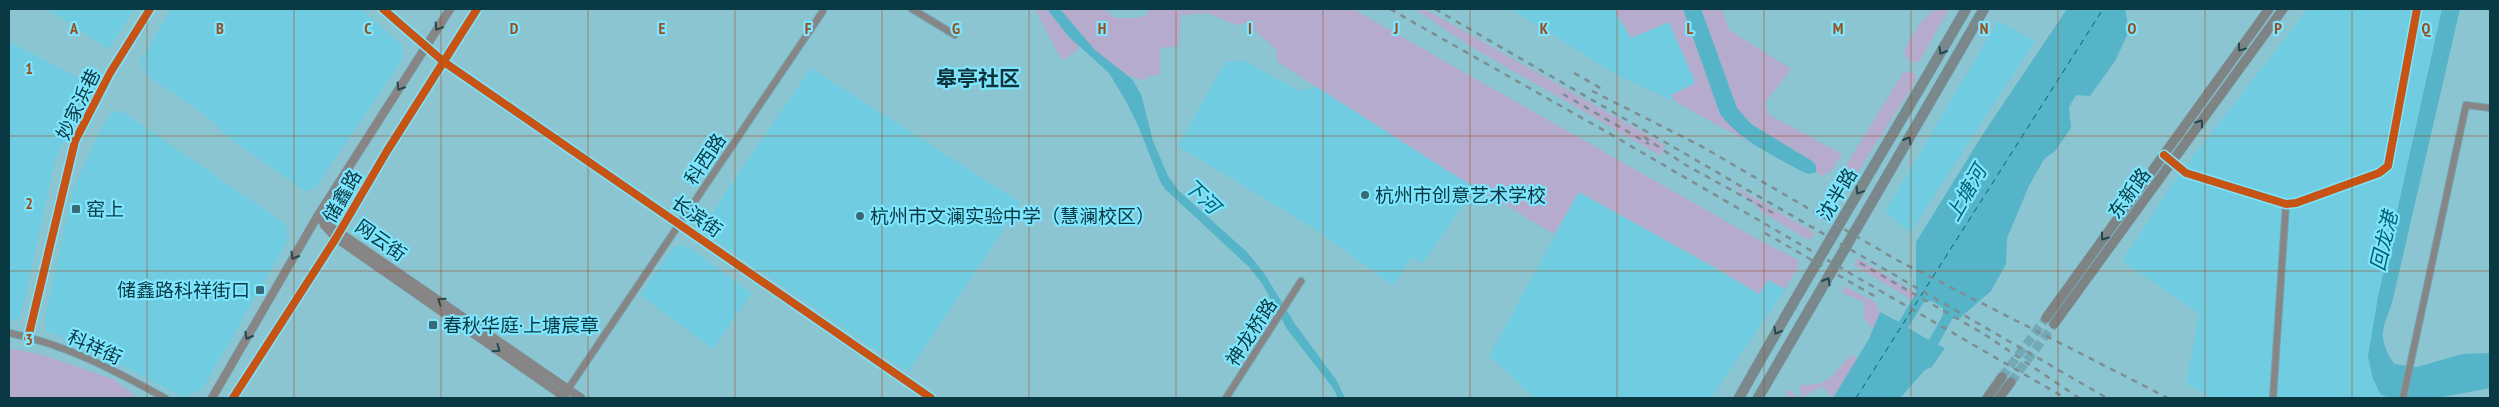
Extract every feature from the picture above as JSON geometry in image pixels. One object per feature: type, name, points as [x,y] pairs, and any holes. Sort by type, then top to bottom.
[{"type":"main road","name":"沈半路","points":[[1739,398],[1803,283],[1912,103],[1966,9]]},
{"type":"main road","name":"沈半路","points":[[1758,398],[1984,9]]},
{"type":"main road","name":"东新路","points":[[2046,318],[2269,9]]},
{"type":"main road","name":"东新路","points":[[2054,324],[2283,9]]},
{"type":"main road","points":[[1987,398],[2002,377]]},
{"type":"main road","points":[[1999,398],[2011,382]]},
{"type":"street","name":"妙家浜巷","points":[[28,338],[75,141],[110,73],[150,9]]},
{"type":"street","name":"长滨街","points":[[383,9],[444,62],[931,398]]},
{"type":"street","name":"储鑫路","points":[[212,398],[317,217],[450,9]]},
{"type":"street","name":"储鑫路","points":[[233,398],[338,235],[387,151],[477,9]]},
{"type":"street","points":[[912,9],[956,35]]},
{"type":"street","points":[[2164,155],[2186,174],[2286,204],[2296,203],[2379,173],[2388,166],[2418,9]]},
{"type":"street","name":"科西路","points":[[563,398],[823,12]]},
{"type":"street","points":[[2403,398],[2466,105],[2490,108]]},
{"type":"street","points":[[2273,398],[2286,204]]},
{"type":"street","name":"网云街","points":[[317,217],[338,235],[563,398]]},
{"type":"street","name":"网云街","points":[[338,235],[581,398]]},
{"type":"street","name":"神龙桥路","points":[[1226,398],[1301,281]]},
{"type":"street","name":"科祥街","points":[[9,333],[63,348],[105,365],[165,398]]},
{"type":"shaded area","points":[[48,9],[135,9],[109,49]]},
{"type":"shaded area","points":[[171,9],[361,9],[402,45],[402,60],[315,188],[305,191],[232,140],[205,115],[145,74],[140,61]]},
{"type":"shaded area","points":[[1035,9],[1047,9],[1069,37],[1079,46],[1077,50],[1064,60],[1059,55]]},
{"type":"shaded area","points":[[1060,9],[1104,9],[1115,18],[1137,18],[1147,15],[1149,9],[1353,9],[1750,235],[1798,260],[1798,267],[1785,289],[1768,280],[1759,294],[1717,268],[1579,192],[1554,234],[1448,171],[1278,62],[1276,49],[1244,23],[1235,25],[1208,13],[1181,15],[1179,46],[1160,48],[1160,75],[1148,76],[1145,80],[1133,77],[1109,63],[1087,41]]},
{"type":"shaded area","points":[[1415,9],[1425,9],[1665,145],[1661,156],[1470,46]]},
{"type":"shaded area","points":[[1511,9],[1614,9],[1631,38],[1669,22],[1694,79],[1694,84],[1672,94],[1674,101],[1619,76]]},
{"type":"shaded area","points":[[1614,9],[1683,9],[1720,114],[1747,141],[1674,101],[1671,95],[1694,84],[1694,79],[1669,22],[1631,38]]},
{"type":"shaded area","points":[[1701,9],[1722,9],[1729,30],[1791,69],[1765,103],[1768,114],[1842,154],[1832,170],[1823,176],[1816,172],[1816,166],[1812,161],[1751,124],[1737,108]]},
{"type":"shaded area","points":[[1935,9],[1949,9],[1919,62],[1912,62],[1907,59],[1904,51],[1920,23]]},
{"type":"shaded area","points":[[2308,9],[2442,9],[2378,297],[2381,398],[2213,398],[2186,384],[2199,313],[2122,261],[2177,177]]},
{"type":"shaded area","points":[[1998,21],[2035,41],[1910,233],[1885,212]]},
{"type":"shaded area","points":[[9,41],[75,76],[90,88],[87,98],[55,160],[23,308],[19,318],[11,321],[9,321]]},
{"type":"shaded area","name":"杭州市创意艺术学校","points":[[1243,60],[1299,91],[1343,82],[1492,164],[1422,264],[1412,257],[1393,285],[1310,226],[1178,146],[1220,71],[1227,62]]},
{"type":"shaded area","name":"杭州市文澜实验中学（慧澜校区）","points":[[811,68],[1021,203],[908,372],[700,230]]},
{"type":"shaded area","points":[[1911,71],[1917,76],[1916,81],[1848,187],[1842,192],[1835,189],[1835,183],[1903,73]]},
{"type":"shaded area","points":[[122,111],[284,223],[287,229],[287,242],[202,390],[183,397],[89,348],[46,331],[45,317],[73,189],[99,133],[112,112]]},
{"type":"shaded area","points":[[1731,184],[1815,233],[1809,240],[1765,214]]},
{"type":"shaded area","points":[[1579,192],[1759,294],[1768,280],[1785,289],[1711,398],[1535,398],[1489,356]]},
{"type":"shaded area","points":[[681,245],[688,247],[752,293],[713,349],[640,295],[673,248]]},
{"type":"shaded area","points":[[1858,258],[1916,293],[1912,300],[1854,265]]},
{"type":"shaded area","points":[[1844,286],[1875,302],[1880,312],[1873,329],[1863,317],[1864,302],[1842,293]]},
{"type":"shaded area","points":[[9,348],[39,354],[113,379],[138,398],[9,398]]},
{"type":"shaded area","points":[[1851,355],[1858,358],[1833,398],[1822,386],[1799,398],[1803,393],[1799,388],[1800,385],[1811,385],[1826,381]]},
{"type":"shaded area","points":[[1789,390],[1799,398],[1790,398],[1785,393]]},
{"type":"water","points":[[1047,9],[1060,9],[1095,50],[1132,79],[1141,94],[1153,141],[1168,176],[1179,191],[1247,252],[1264,273],[1295,324],[1337,381],[1345,398],[1338,398],[1333,388],[1287,329],[1263,285],[1249,267],[1165,189],[1127,103],[1109,73],[1069,37]]},
{"type":"water","points":[[1683,9],[1701,9],[1737,108],[1751,124],[1812,161],[1816,166],[1816,172],[1805,173],[1759,148],[1728,124],[1720,114]]},
{"type":"water","name":"上塘河","points":[[2067,9],[2125,9],[2129,31],[2115,61],[2090,96],[2076,95],[2069,107],[2071,128],[2055,151],[2044,159],[2029,186],[2007,238],[2006,264],[1991,291],[1960,318],[1952,319],[1938,345],[1945,348],[1932,367],[1925,370],[1900,398],[1833,398],[1869,339],[1880,312],[1899,322],[1916,293],[1916,242],[1983,134]],"holes":[[[1932,301],[1943,308],[1943,315],[1929,340],[1908,328],[1924,302]]]},
{"type":"water","points":[[2442,9],[2460,9],[2392,303],[2384,328],[2383,340],[2394,364],[2417,367],[2462,354],[2490,353],[2490,388],[2436,398],[2394,398],[2381,395],[2373,379],[2368,357],[2378,297]]},
{"type":"ferry route","points":[[1856,398],[2103,9]]},
{"type":"tunnel","points":[[2002,377],[2046,318]]},
{"type":"tunnel","points":[[2011,382],[2054,324]]},
{"type":"railway","points":[[1390,9],[1605,131],[2065,398]]},
{"type":"railway","points":[[1435,9],[2107,398]]},
{"type":"railway","points":[[1574,73],[1604,90]]},
{"type":"railway","points":[[1592,91],[1701,146],[1897,260],[2168,398]]},
{"type":"railway","points":[[1563,94],[1649,144]]},
{"type":"railway","points":[[1644,137],[1684,164],[1773,213]]},
{"type":"railway","points":[[1765,233],[1876,297]]},
{"type":"railway","points":[[1860,263],[1984,334],[2079,398]]},
{"type":"cycle path","points":[[28,338],[75,141],[110,73],[150,9]]},
{"type":"cycle path","points":[[383,9],[444,62],[931,398]]},
{"type":"cycle path","points":[[233,398],[336,238],[387,151],[477,9]]},
{"type":"cycle path","points":[[2164,155],[2186,173],[2286,204],[2296,203],[2379,173],[2388,166],[2417,9]]},
{"type":"place","name":"杭州市创意艺术学校","points":[[1365,195]]},
{"type":"place","name":"窑上","points":[[76,209]]},
{"type":"place","name":"杭州市文澜实验中学（慧澜校区）","points":[[860,216]]},
{"type":"place","name":"储鑫路科祥街口","points":[[260,290]]},
{"type":"place","name":"春秋华庭·上塘宸章","points":[[433,325]]},
{"type":"district","name":"皋亭社区","points":[[978,79]]},
{"type":"water label","name":"下河","points":[[1202,196]]},
{"type":"water label","name":"回龙港","points":[[2384,241]]}]
